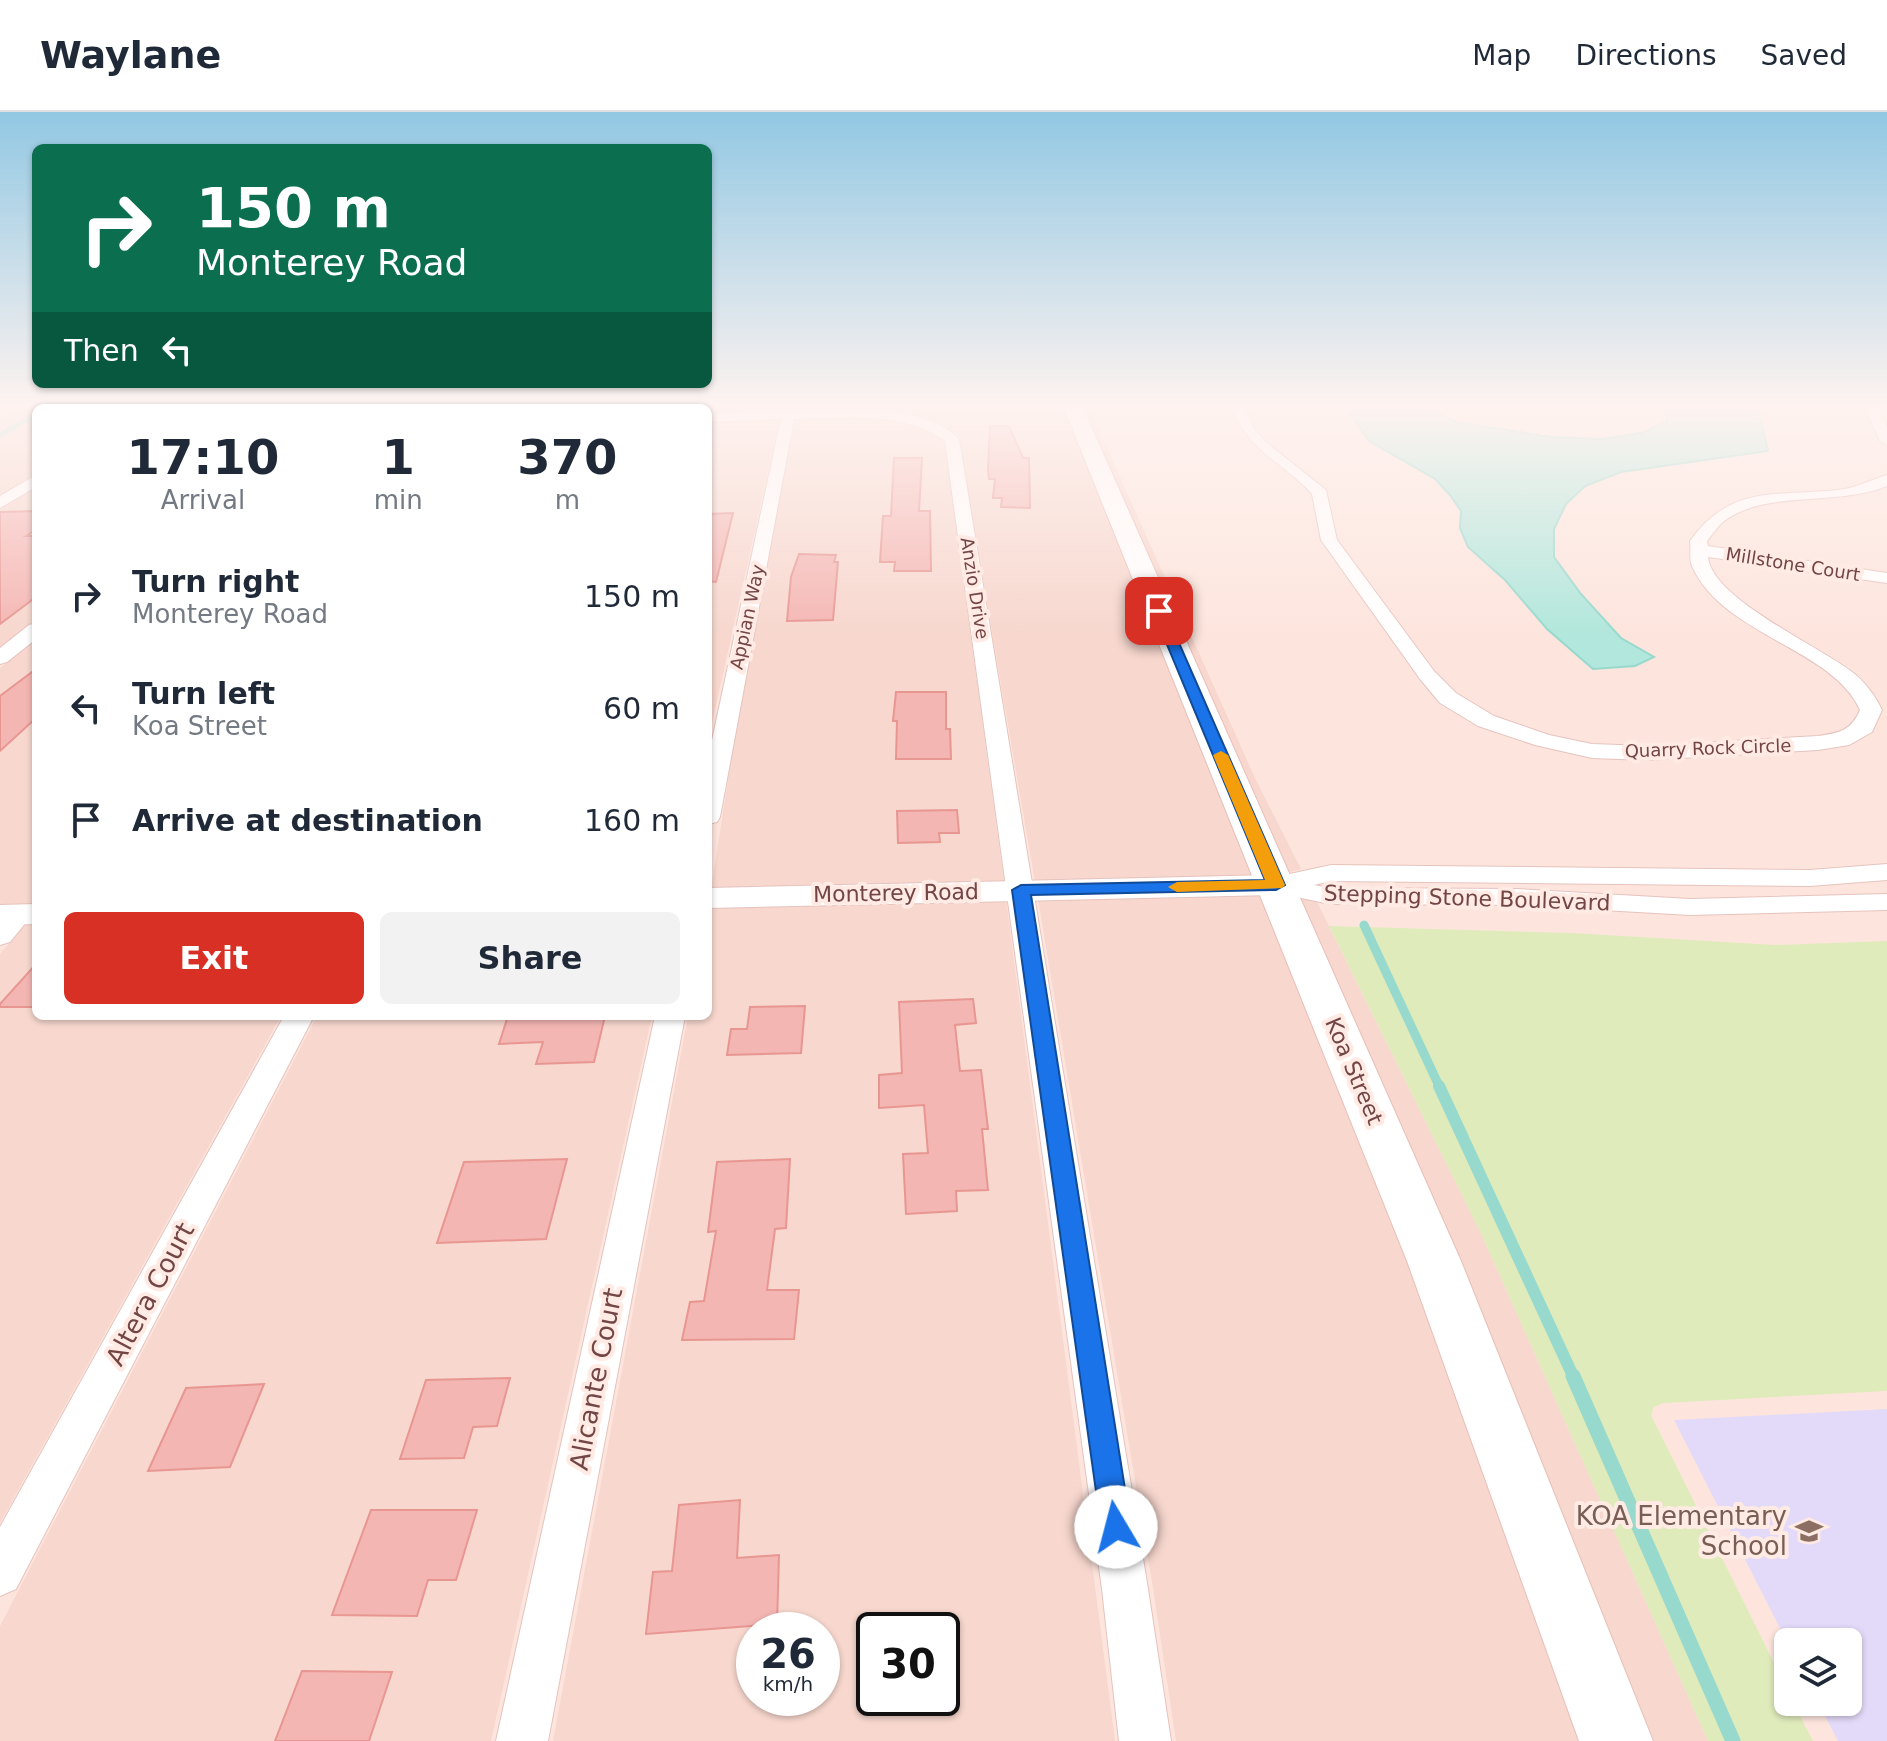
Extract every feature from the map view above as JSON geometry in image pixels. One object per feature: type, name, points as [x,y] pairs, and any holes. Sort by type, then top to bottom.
[{"type":"main road","name":"Koa Street","points":[[1105,484],[1434,1261],[1616,1741]]},
{"type":"street","points":[[0,503],[30,484]]},
{"type":"street","name":"Appian Way","points":[[712,797],[775,484]]},
{"type":"street","name":"Anzio Drive","points":[[959,484],[1021,890]]},
{"type":"street","name":"Quarry Rock Circle","points":[[1312,484],[1320,493],[1329,540],[1427,675],[1448,698],[1486,721],[1543,740],[1592,751],[1646,753],[1818,743],[1849,738],[1864,727],[1871,710],[1863,692],[1844,675],[1736,607],[1713,585],[1700,565],[1699,550]]},
{"type":"street","points":[[1699,550],[1702,535],[1716,519],[1741,506],[1773,499],[1862,490],[1877,484]]},
{"type":"street","name":"Millstone Court","points":[[1699,550],[1887,578]]},
{"type":"street","points":[[0,658],[32,632]]},
{"type":"street","name":"Stepping Stone Boulevard","points":[[1276,885],[1331,873],[1810,878],[1887,872]]},
{"type":"street","name":"Stepping Stone Boulevard","points":[[1276,885],[1330,896],[1516,897],[1690,907],[1887,902]]},
{"type":"street","name":"Monterey Road","points":[[712,898],[1276,885]]},
{"type":"street","points":[[1021,890],[1145,1741]]},
{"type":"street","name":"Altera Court","points":[[0,1573],[297,1020]]},
{"type":"street","name":"Alicante Court","points":[[522,1741],[669,1020]]},
{"type":"shaded area","points":[[0,484],[21,484],[0,497]]},
{"type":"shaded area","points":[[712,484],[765,484],[712,723]]},
{"type":"shaded area","points":[[783,484],[950,484],[1004,882],[712,889],[736,730]]},
{"type":"shaded area","points":[[967,484],[1096,484],[1257,877],[1035,882]]},
{"type":"shaded area","points":[[1115,484],[1123,484],[1255,778],[1301,869],[1286,873]]},
{"type":"shaded area","points":[[32,489],[32,622],[0,648],[0,509]]},
{"type":"shaded area","points":[[32,641],[32,905],[0,906],[0,668]]},
{"type":"shaded area","points":[[1264,893],[1423,1288],[1586,1741],[1176,1741],[1038,899]]},
{"type":"shaded area","points":[[1298,898],[1317,902],[1483,1238],[1708,1741],[1647,1741]]},
{"type":"shaded area","points":[[1006,899],[1115,1741],[553,1741],[687,1020],[712,1020],[712,907]]},
{"type":"shaded area","points":[[27,923],[32,923],[32,1020],[279,1020],[0,1523],[0,954]]},
{"type":"shaded area","points":[[315,1020],[651,1020],[491,1741],[0,1741],[0,1626]]},
{"type":"shaded area","name":"KOA Elementary School","points":[[1887,1409],[1887,1741],[1838,1741],[1825,1716],[1862,1716],[1862,1628],[1780,1628],[1674,1420]]},
{"type":"green space","points":[[1329,926],[1571,933],[1775,945],[1887,941],[1887,1391],[1664,1403],[1654,1407],[1651,1415],[1774,1663],[1774,1716],[1800,1716],[1813,1741],[1708,1741],[1483,1238]]},
{"type":"water","points":[[1440,484],[1590,484],[1566,504],[1554,529],[1554,557],[1581,594],[1621,638],[1654,657],[1635,666],[1593,669],[1547,629],[1505,580],[1468,547],[1460,528],[1461,511]]},
{"type":"building","points":[[893,484],[921,484],[919,511],[930,511],[931,571],[894,571],[895,562],[880,562],[883,516],[891,516]]},
{"type":"building","points":[[994,484],[1030,484],[1030,508],[1001,507],[1002,498],[993,498]]},
{"type":"building","points":[[32,511],[32,532],[26,536],[32,536],[32,600],[0,624],[0,512]]},
{"type":"building","points":[[733,513],[716,582],[712,582],[712,514]]},
{"type":"building","points":[[799,554],[836,555],[833,620],[787,621],[791,577]]},
{"type":"building","points":[[32,672],[32,722],[0,751],[0,696]]},
{"type":"building","points":[[896,692],[946,692],[946,729],[950,729],[951,759],[896,759],[897,721],[893,721]]},
{"type":"building","points":[[957,810],[959,833],[939,833],[940,842],[898,843],[897,811]]},
{"type":"building","points":[[32,968],[32,1007],[0,1007]]},
{"type":"building","points":[[973,999],[976,1023],[955,1025],[960,1071],[981,1070],[988,1129],[982,1129],[988,1190],[956,1191],[957,1211],[906,1214],[903,1154],[928,1153],[924,1105],[879,1108],[879,1075],[902,1073],[899,1002]]},
{"type":"building","points":[[805,1006],[801,1053],[727,1055],[731,1029],[747,1029],[750,1007]]},
{"type":"building","points":[[507,1020],[604,1020],[594,1062],[536,1064],[543,1042],[499,1044]]},
{"type":"building","points":[[567,1159],[546,1239],[437,1243],[464,1162]]},
{"type":"building","points":[[790,1159],[786,1228],[775,1229],[767,1290],[799,1290],[794,1339],[682,1340],[690,1302],[704,1301],[716,1231],[708,1232],[717,1162]]},
{"type":"building","points":[[510,1378],[497,1426],[473,1427],[464,1458],[400,1459],[426,1380]]},
{"type":"building","points":[[264,1384],[230,1467],[148,1471],[186,1388]]},
{"type":"building","points":[[740,1500],[737,1558],[779,1555],[777,1612],[736,1612],[736,1627],[646,1634],[653,1572],[672,1571],[679,1505]]},
{"type":"building","points":[[371,1510],[477,1510],[456,1580],[428,1580],[417,1616],[332,1615]]},
{"type":"building","points":[[302,1671],[392,1672],[369,1741],[275,1741]]},
{"type":"waterway","points":[[1364,925],[1440,1088]]},
{"type":"waterway","points":[[1439,1086],[1574,1378]]},
{"type":"waterway","points":[[1573,1376],[1733,1741]]},
{"type":"slow traffic","points":[[1177,887],[1276,885],[1221,755]]},
{"type":"place","name":"KOA Elementary School","points":[[1809,1531]]},
{"type":"route","points":[[1116,1527],[1021,890],[1276,885],[1159,611]]}]
